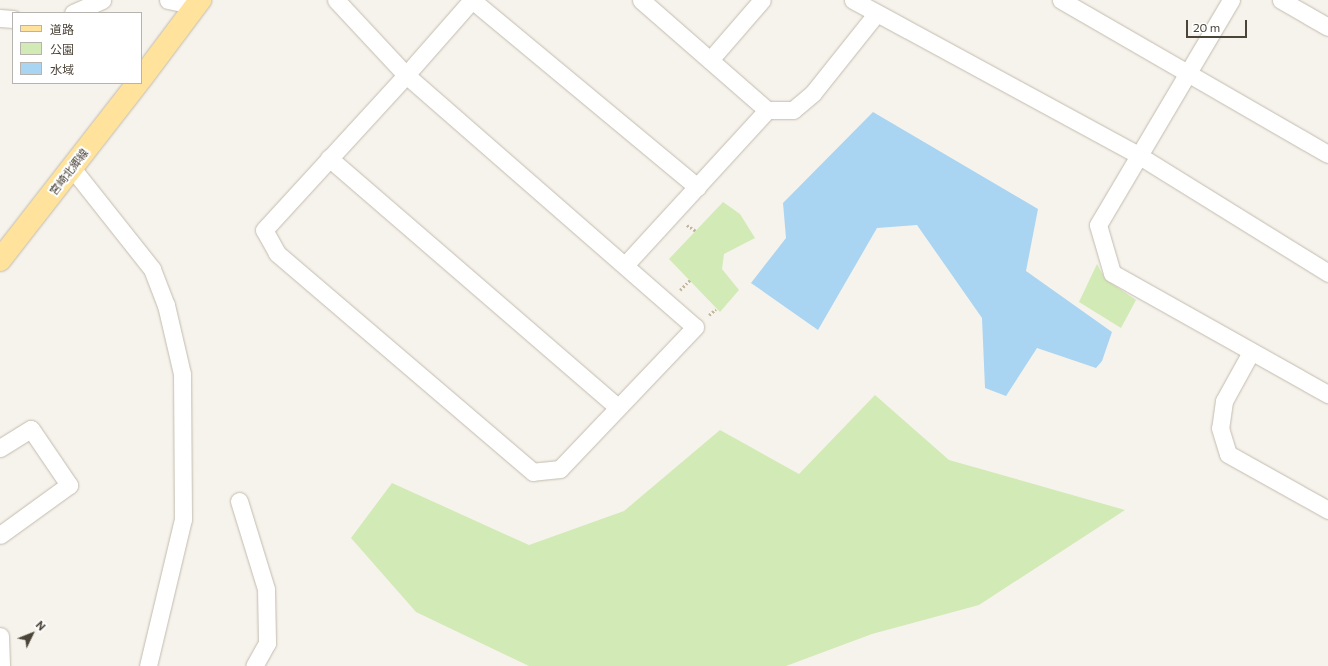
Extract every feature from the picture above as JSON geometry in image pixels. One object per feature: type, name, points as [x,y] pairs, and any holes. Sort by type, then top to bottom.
[{"type":"main road","points":[[142,78],[198,3]]},
{"type":"main road","name":"宮崎北郷線","points":[[0,260],[137,84]]},
{"type":"street","points":[[75,12],[102,0]]},
{"type":"street","points":[[168,0],[198,3]]},
{"type":"street","points":[[336,0],[406,75],[626,264],[695,327],[616,406],[560,469],[533,472],[277,252],[264,230],[406,75],[472,0],[697,187]]},
{"type":"street","points":[[641,0],[768,110],[793,110],[813,94],[876,14]]},
{"type":"street","points":[[710,60],[762,0]]},
{"type":"street","points":[[853,0],[876,14],[1138,155],[1328,273]]},
{"type":"street","points":[[1061,0],[1328,154]]},
{"type":"street","points":[[1231,0],[1098,225],[1112,273],[1328,394]]},
{"type":"street","points":[[1281,0],[1328,27]]},
{"type":"street","points":[[0,18],[12,19]]},
{"type":"street","points":[[626,264],[768,110]]},
{"type":"street","points":[[329,158],[616,406]]},
{"type":"street","points":[[72,168],[152,268],[166,306],[182,374],[183,519],[148,666]]},
{"type":"street","points":[[1251,352],[1224,401],[1220,428],[1228,454],[1328,510]]},
{"type":"street","points":[[0,448],[31,429],[69,485],[0,535]]},
{"type":"street","points":[[239,501],[266,589],[267,643],[254,666]]},
{"type":"street","points":[[0,636],[1,666]]},
{"type":"green space","points":[[723,202],[740,214],[755,238],[724,254],[722,269],[739,290],[720,312],[669,259]]},
{"type":"green space","points":[[1097,264],[1105,279],[1136,300],[1121,328],[1079,302]]},
{"type":"green space","points":[[875,395],[949,460],[1125,510],[979,605],[872,634],[786,666],[529,666],[416,612],[351,538],[392,483],[529,545],[624,511],[720,430],[799,474]]},
{"type":"water","points":[[873,112],[1038,209],[1026,271],[1112,332],[1102,361],[1096,368],[1037,348],[1006,396],[985,388],[982,318],[917,225],[877,228],[818,330],[751,283],[786,238],[783,203]]}]
